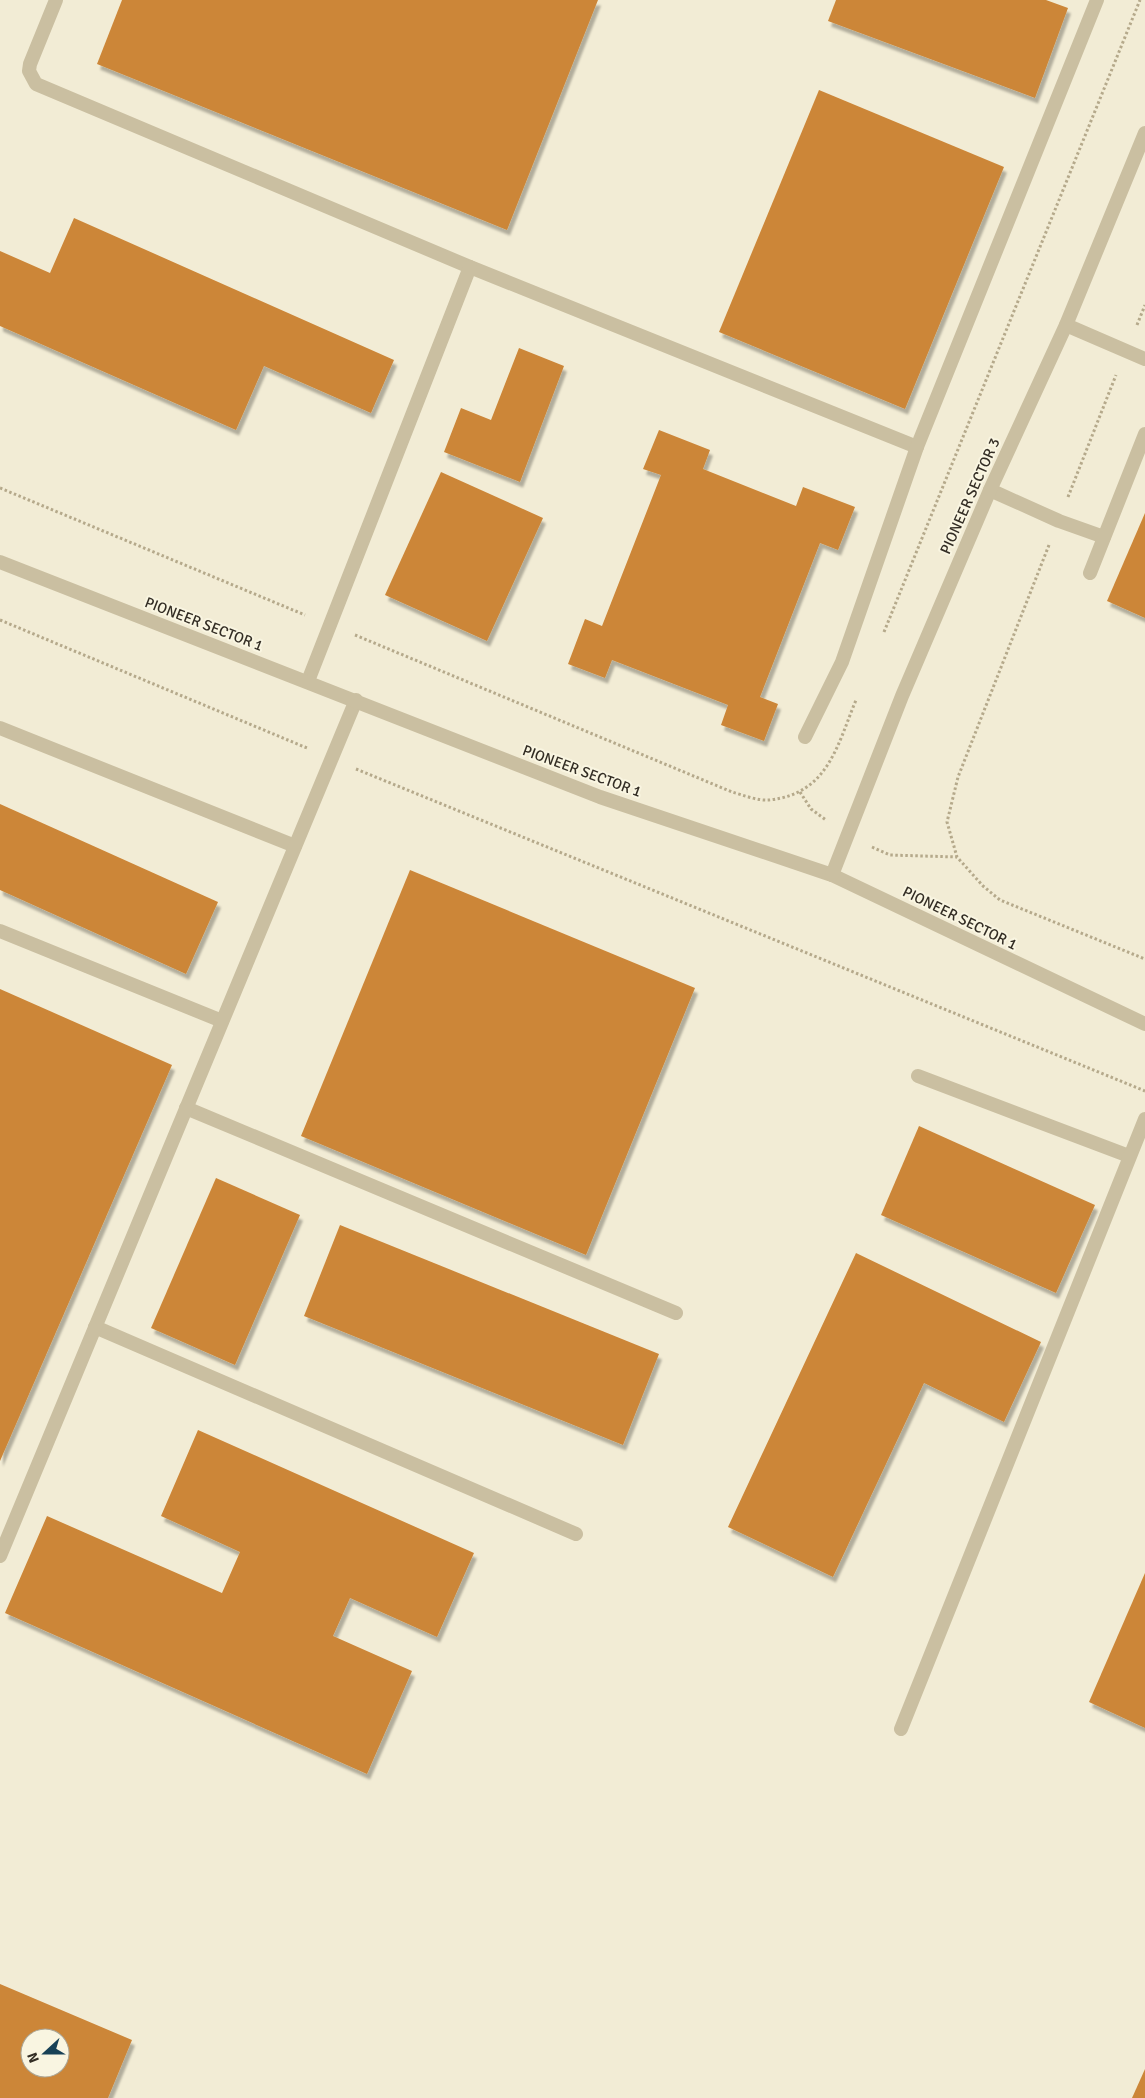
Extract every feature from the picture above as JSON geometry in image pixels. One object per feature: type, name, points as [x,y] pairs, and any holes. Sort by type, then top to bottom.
[{"type":"street","points":[[56,0],[30,64],[30,71],[36,84],[470,268],[917,447]]},
{"type":"street","points":[[805,737],[842,662],[917,447],[1097,0]]},
{"type":"street","name":"PIONEER SECTOR 3","points":[[832,875],[902,696],[990,490],[1066,325],[1145,133]]},
{"type":"street","points":[[308,681],[470,268]]},
{"type":"street","points":[[1066,325],[1145,359]]},
{"type":"street","points":[[1090,573],[1145,434]]},
{"type":"street","points":[[990,490],[1059,521],[1104,537]]},
{"type":"street","name":"PIONEER SECTOR 1","points":[[0,562],[308,681],[600,797],[832,875],[1145,1024]]},
{"type":"street","points":[[0,1556],[356,700]]},
{"type":"street","points":[[0,728],[295,846]]},
{"type":"street","points":[[0,931],[222,1021]]},
{"type":"street","points":[[918,1076],[1129,1156]]},
{"type":"street","points":[[186,1108],[676,1313]]},
{"type":"street","points":[[901,1729],[1145,1119]]},
{"type":"street","points":[[95,1328],[576,1534]]},
{"type":"path","points":[[881,638],[1140,0]]},
{"type":"path","points":[[1145,305],[958,777],[947,822],[957,857],[983,886],[1000,900],[1145,959]]},
{"type":"path","points":[[0,488],[732,792],[768,801],[806,788],[829,766],[859,693]]},
{"type":"path","points":[[0,620],[332,759],[1145,1091]]},
{"type":"building","points":[[122,0],[598,0],[507,230],[97,64]]},
{"type":"building","points":[[836,0],[1046,0],[1068,8],[1035,98],[828,21]]},
{"type":"building","points":[[819,90],[1004,167],[905,409],[719,332]]},
{"type":"building","points":[[74,218],[394,360],[371,413],[264,366],[236,430],[0,326],[0,251],[50,273]]},
{"type":"building","points":[[519,348],[564,366],[520,482],[444,452],[461,408],[491,420]]},
{"type":"building","points":[[659,430],[710,450],[703,469],[796,506],[803,487],[855,507],[838,550],[820,543],[760,697],[778,704],[764,741],[721,725],[728,705],[612,660],[605,678],[568,664],[585,619],[602,626],[661,475],[643,469]]},
{"type":"building","points":[[441,472],[543,518],[487,641],[385,595]]},
{"type":"building","points":[[1145,513],[1145,618],[1107,601]]},
{"type":"building","points":[[0,804],[218,902],[186,974],[0,890]]},
{"type":"building","points":[[410,870],[695,988],[586,1255],[301,1136]]},
{"type":"building","points":[[0,989],[172,1065],[0,1461]]},
{"type":"building","points":[[919,1126],[1095,1205],[1056,1293],[881,1215]]},
{"type":"building","points":[[216,1178],[300,1215],[235,1365],[151,1328]]},
{"type":"building","points":[[340,1225],[659,1354],[623,1445],[304,1316]]},
{"type":"building","points":[[856,1253],[1041,1342],[1004,1422],[924,1383],[833,1577],[728,1527]]},
{"type":"building","points":[[198,1430],[474,1553],[437,1637],[350,1598],[333,1636],[412,1671],[367,1774],[5,1613],[47,1516],[222,1593],[240,1552],[161,1516]]},
{"type":"building","points":[[1145,1573],[1145,1728],[1089,1702]]},
{"type":"building","points":[[0,1984],[132,2040],[108,2098],[0,2098]]},
{"type":"building","points":[[1145,2069],[1145,2098],[1132,2098]]}]
